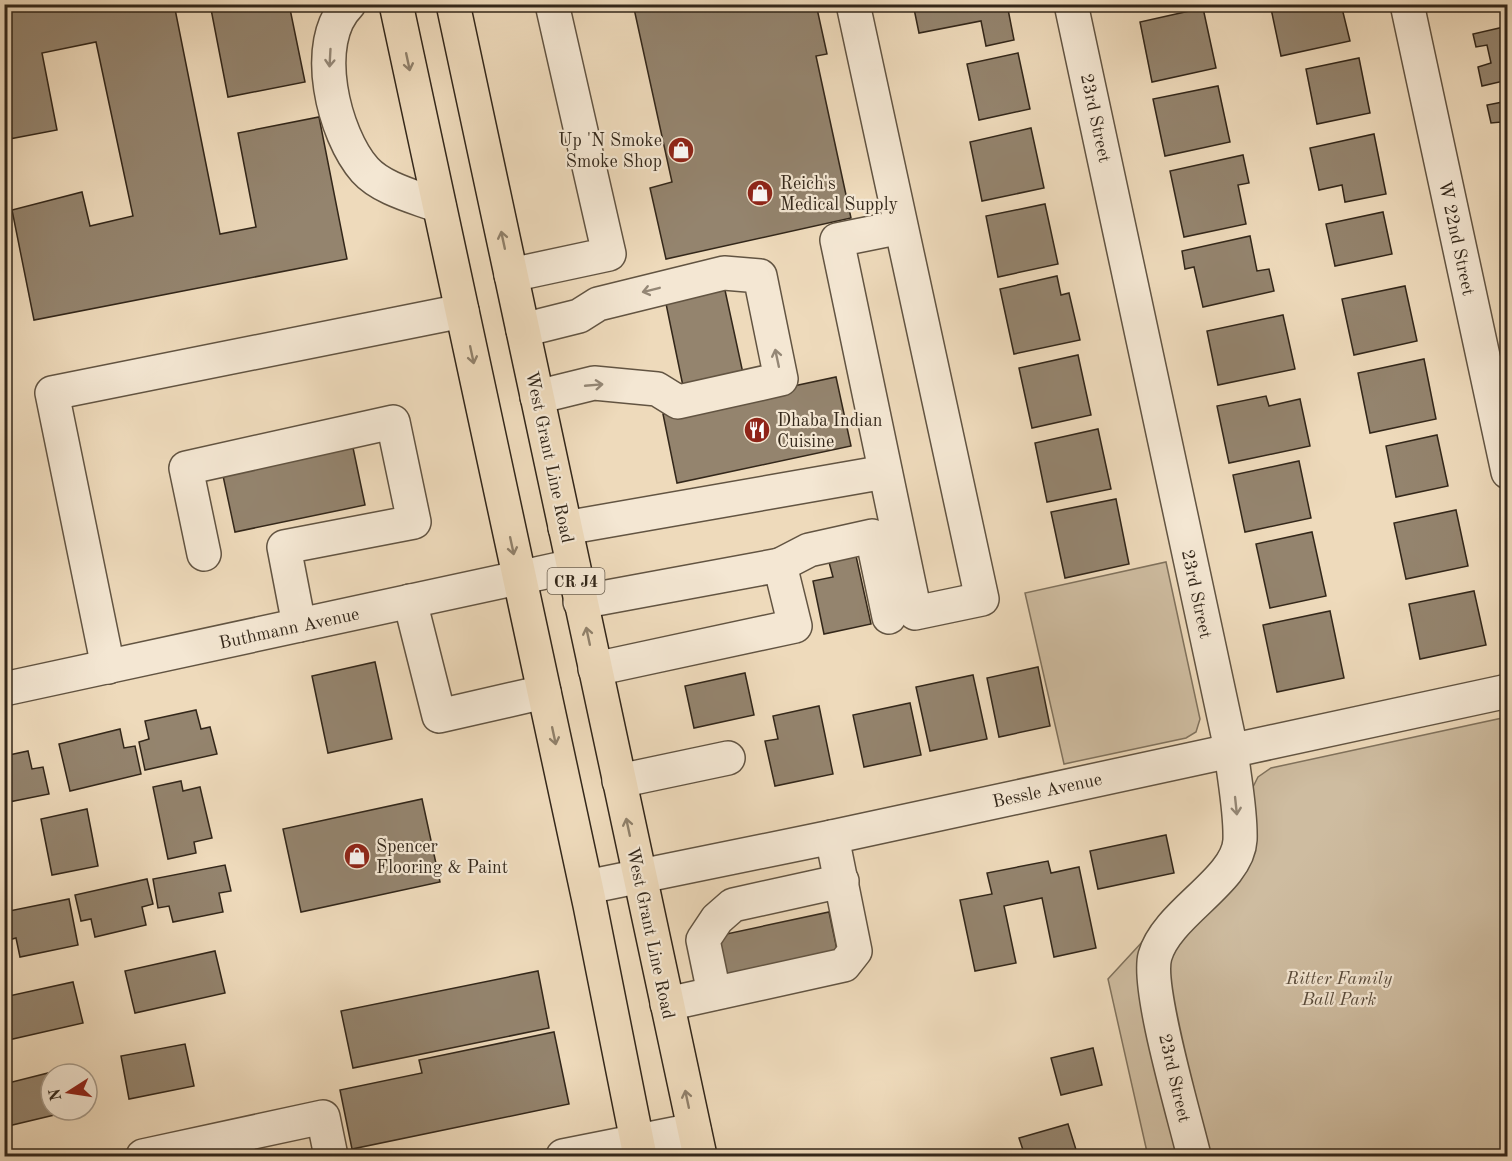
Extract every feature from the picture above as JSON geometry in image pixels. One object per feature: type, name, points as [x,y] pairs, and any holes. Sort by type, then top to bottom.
[{"type":"main road","name":"CR J4","points":[[396,4],[586,887],[639,1149]]},
{"type":"main road","name":"West Grant Line Road","points":[[453,4],[697,1143]]},
{"type":"street","points":[[349,4],[331,37],[329,76],[341,130],[366,171],[393,188],[439,206]]},
{"type":"street","points":[[511,275],[609,254],[552,4]]},
{"type":"street","points":[[853,4],[982,599],[915,613],[837,240],[901,227]]},
{"type":"street","name":"23rd Street","points":[[1071,4],[1231,749],[1240,841],[1234,862],[1164,934],[1154,957],[1154,989],[1194,1156]]},
{"type":"street","name":"W 22nd Street","points":[[1407,4],[1508,472]]},
{"type":"street","points":[[523,330],[579,316],[598,304],[724,273],[760,276],[781,379],[678,402],[657,388],[594,383],[537,397]]},
{"type":"street","points":[[108,667],[52,393],[462,310]]},
{"type":"street","points":[[204,554],[186,468],[393,422],[414,522],[284,548],[299,625]]},
{"type":"street","points":[[565,528],[885,472]]},
{"type":"street","points":[[580,602],[780,565],[809,550],[872,536],[889,617]]},
{"type":"street","points":[[595,669],[795,626],[780,565]]},
{"type":"street","name":"Buthmann Avenue","points":[[4,689],[573,566]]},
{"type":"street","points":[[410,601],[439,716],[544,692]]},
{"type":"street","name":"Bessle Avenue","points":[[586,887],[832,837],[1508,691]]},
{"type":"street","points":[[619,781],[728,758]]},
{"type":"street","points":[[667,1004],[844,965],[855,951],[832,837]]},
{"type":"street","points":[[714,993],[704,940],[717,919],[733,905],[842,881]]},
{"type":"street","points":[[142,1156],[323,1117],[331,1156]]},
{"type":"street","points":[[563,1156],[697,1143]]},
{"type":"green space","points":[[1166,562],[1200,719],[1196,732],[1186,738],[1064,764],[1025,593]]},
{"type":"green space","name":"Ritter Family Ball Park","points":[[1507,717],[1507,1156],[1131,1156],[1147,1152],[1108,979],[1214,864],[1258,777],[1271,768]]},
{"type":"building","points":[[4,4],[174,4],[220,234],[256,227],[238,133],[319,117],[347,259],[34,320],[12,210],[82,192],[90,226],[133,216],[96,42],[42,53],[57,130],[4,140]]},
{"type":"building","points":[[210,4],[289,4],[305,82],[228,97]]},
{"type":"building","points":[[633,4],[816,4],[827,54],[816,56],[851,218],[666,259],[650,188],[672,182]]},
{"type":"building","points":[[913,4],[1007,4],[1014,40],[986,46],[981,21],[919,33]]},
{"type":"building","points":[[1270,4],[1341,4],[1350,41],[1281,56]]},
{"type":"building","points":[[1203,8],[1216,68],[1152,82],[1140,22]]},
{"type":"building","points":[[1508,26],[1508,80],[1482,86],[1478,67],[1491,63],[1487,45],[1476,47],[1473,34]]},
{"type":"building","points":[[1018,53],[1030,109],[979,120],[967,64]]},
{"type":"building","points":[[1359,58],[1370,113],[1317,124],[1306,69]]},
{"type":"building","points":[[1218,86],[1230,142],[1165,156],[1153,99]]},
{"type":"building","points":[[1508,101],[1508,152],[1501,122],[1491,123],[1487,105]]},
{"type":"building","points":[[1031,128],[1044,188],[982,201],[970,142]]},
{"type":"building","points":[[1374,134],[1386,194],[1345,202],[1342,185],[1319,190],[1310,148]]},
{"type":"building","points":[[1243,155],[1249,183],[1238,185],[1246,224],[1184,237],[1170,171]]},
{"type":"building","points":[[1508,178],[1508,195],[1505,195],[1502,179]]},
{"type":"building","points":[[1045,204],[1058,264],[998,277],[986,216]]},
{"type":"building","points":[[1383,212],[1392,254],[1335,266],[1326,224]]},
{"type":"building","points":[[1250,236],[1257,271],[1269,269],[1274,291],[1203,307],[1194,267],[1185,269],[1182,251]]},
{"type":"building","points":[[1057,276],[1061,295],[1069,293],[1080,340],[1014,354],[1000,289]]},
{"type":"building","points":[[723,281],[744,378],[684,391],[664,294]]},
{"type":"building","points":[[1405,286],[1417,341],[1354,355],[1342,299]]},
{"type":"building","points":[[1283,315],[1295,369],[1218,385],[1207,331]]},
{"type":"building","points":[[1078,355],[1091,415],[1032,428],[1019,368]]},
{"type":"building","points":[[1424,359],[1436,419],[1370,433],[1358,373]]},
{"type":"building","name":"Dhaba Indian Cuisine","points":[[836,377],[851,446],[677,483],[663,414]]},
{"type":"building","points":[[1266,396],[1269,406],[1300,399],[1310,446],[1229,463],[1217,406]]},
{"type":"building","points":[[1098,429],[1111,489],[1047,502],[1035,443]]},
{"type":"building","points":[[1437,435],[1448,486],[1396,497],[1386,446]]},
{"type":"building","points":[[352,443],[365,505],[235,532],[222,471]]},
{"type":"building","points":[[1299,461],[1311,518],[1245,532],[1233,475]]},
{"type":"building","points":[[1116,499],[1129,564],[1065,578],[1051,512]]},
{"type":"building","points":[[1456,510],[1468,566],[1406,579],[1394,523]]},
{"type":"building","points":[[1312,532],[1326,596],[1270,608],[1256,544]]},
{"type":"building","points":[[856,556],[871,624],[824,634],[813,581],[833,577],[829,562]]},
{"type":"building","points":[[1474,591],[1486,645],[1420,659],[1409,604]]},
{"type":"building","points":[[1330,611],[1344,678],[1277,692],[1263,625]]},
{"type":"building","points":[[375,662],[392,739],[328,753],[312,676]]},
{"type":"building","points":[[1038,667],[1050,726],[999,737],[987,678]]},
{"type":"building","points":[[745,673],[754,715],[694,728],[685,686]]},
{"type":"building","points":[[973,675],[987,739],[930,751],[916,687]]},
{"type":"building","points":[[910,703],[921,755],[864,767],[853,715]]},
{"type":"building","points":[[819,706],[833,774],[775,786],[765,741],[778,739],[773,716]]},
{"type":"building","points":[[196,710],[201,729],[210,727],[217,754],[145,770],[139,742],[149,739],[145,721]]},
{"type":"building","points":[[120,729],[124,748],[135,746],[141,774],[70,791],[59,744]]},
{"type":"building","points":[[28,751],[32,769],[43,767],[49,794],[4,803],[4,756]]},
{"type":"building","points":[[181,781],[183,791],[200,787],[212,838],[194,842],[196,853],[168,859],[153,787]]},
{"type":"building","points":[[422,799],[440,882],[301,912],[283,829]]},
{"type":"building","points":[[87,809],[98,866],[52,875],[41,819]]},
{"type":"building","points":[[1166,835],[1174,873],[1098,889],[1090,851]]},
{"type":"building","points":[[1048,861],[1051,873],[1079,867],[1096,948],[1054,957],[1042,898],[1004,906],[1016,963],[975,971],[960,900],[992,894],[987,873]]},
{"type":"building","points":[[225,865],[231,891],[219,893],[223,912],[173,922],[169,906],[158,908],[153,879]]},
{"type":"building","points":[[147,879],[153,904],[142,907],[146,925],[95,937],[91,919],[81,921],[75,895]]},
{"type":"building","points":[[69,899],[78,945],[20,957],[16,938],[5,941],[4,912]]},
{"type":"building","points":[[829,912],[838,954],[726,978],[717,936]]},
{"type":"building","points":[[215,951],[225,993],[135,1013],[125,971]]},
{"type":"building","points":[[538,971],[549,1028],[353,1068],[341,1011]]},
{"type":"building","points":[[73,982],[83,1023],[4,1041],[4,997]]},
{"type":"building","points":[[554,1032],[569,1104],[352,1149],[340,1090],[422,1073],[419,1060]]},
{"type":"building","points":[[185,1044],[194,1086],[129,1099],[121,1056]]},
{"type":"building","points":[[1093,1048],[1102,1085],[1061,1095],[1051,1058]]},
{"type":"building","points":[[39,1075],[39,1119],[4,1127],[4,1084]]},
{"type":"building","points":[[1068,1124],[1078,1156],[1025,1156],[1019,1138]]},
{"type":"place","name":"Up 'N Smoke Smoke Shop","points":[[681,150]]},
{"type":"place","name":"Reich's Medical Supply","points":[[760,193]]},
{"type":"place","name":"Dhaba Indian Cuisine","points":[[757,430]]},
{"type":"place","name":"Spencer Flooring & Paint","points":[[357,856]]}]
